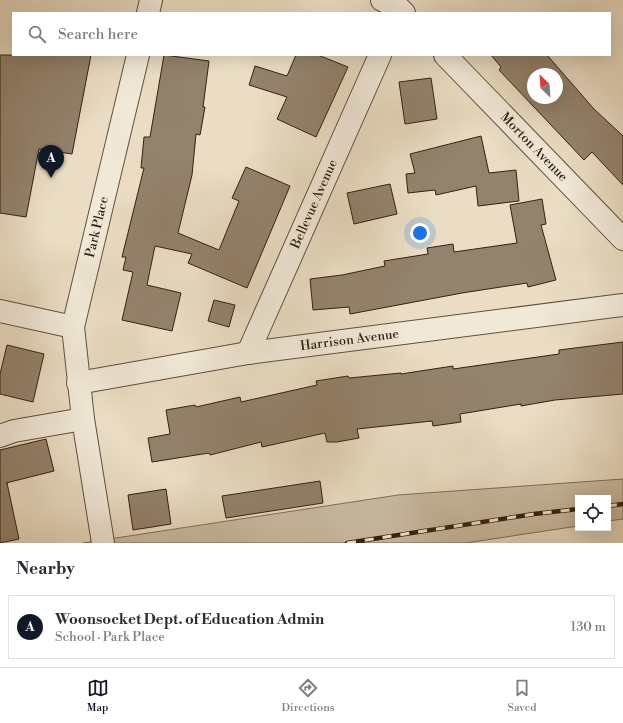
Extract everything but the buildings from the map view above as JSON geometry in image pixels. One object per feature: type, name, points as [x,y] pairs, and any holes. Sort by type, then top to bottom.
[{"type":"street","points":[[148,12],[151,0]]},
{"type":"street","name":"Park Place","points":[[73,327],[138,56]]},
{"type":"street","name":"Bellevue Avenue","points":[[248,353],[380,56]]},
{"type":"street","name":"Morton Avenue","points":[[446,56],[623,239]]},
{"type":"street","name":"Harrison Avenue","points":[[78,383],[248,353],[623,305]]},
{"type":"street","points":[[0,311],[73,327],[82,419],[102,536]]},
{"type":"street","points":[[0,436],[82,419]]},
{"type":"shaded area","points":[[623,479],[623,519],[611,521],[611,495],[575,495],[575,526],[466,543],[83,543],[398,495]]},
{"type":"railway","points":[[611,506],[623,504]]},
{"type":"railway","points":[[347,543],[534,514],[575,509]]},
{"type":"place","name":"Woonsocket Dept. of Education Admin","points":[[51,178]]}]
